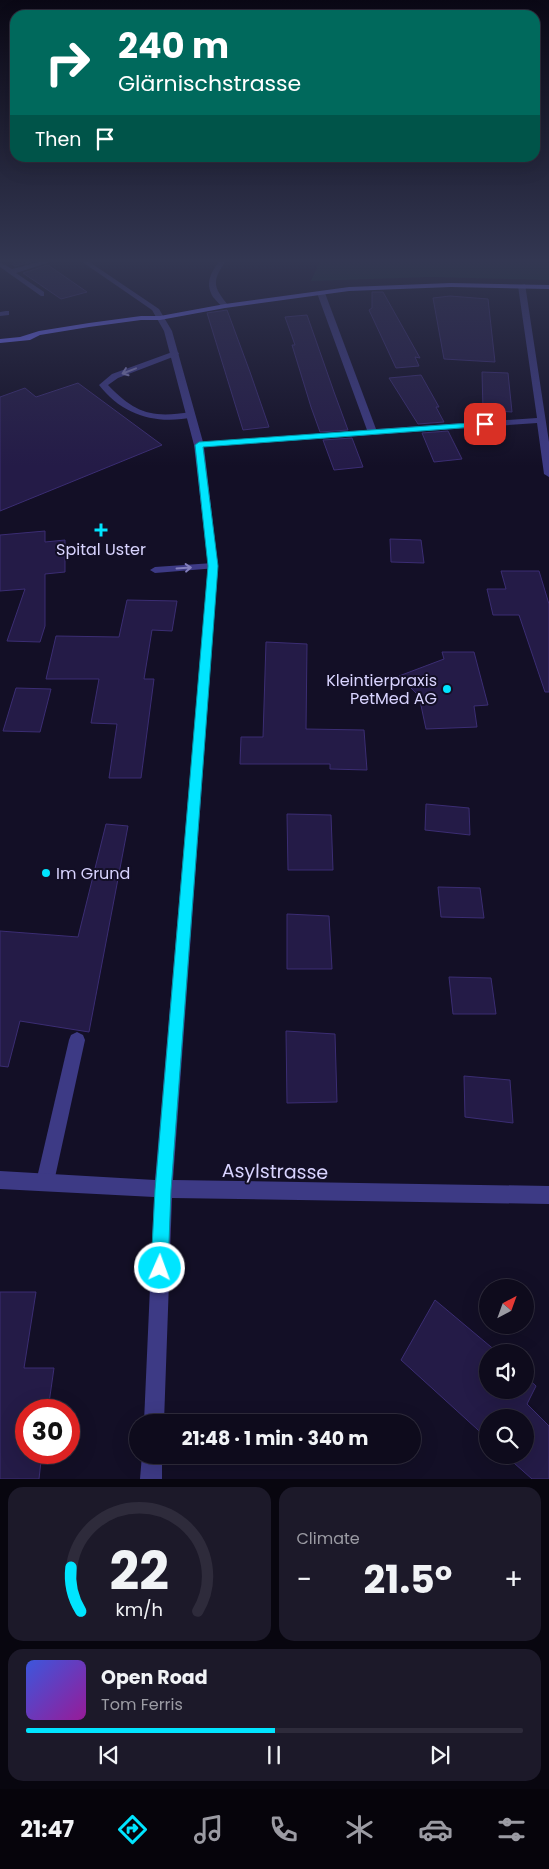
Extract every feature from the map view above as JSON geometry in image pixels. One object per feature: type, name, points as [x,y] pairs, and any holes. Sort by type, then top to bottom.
[{"type":"main road","points":[[0,341],[23,338],[48,338],[123,328]]},
{"type":"street","points":[[154,1414],[163,1190],[213,566],[199,445],[175,353],[166,328]]},
{"type":"street","points":[[334,328],[373,432]]},
{"type":"street","points":[[528,328],[549,474]]},
{"type":"street","points":[[175,353],[116,376],[103,385],[136,413],[150,418],[191,415]]},
{"type":"street","points":[[199,445],[541,420]]},
{"type":"street","points":[[155,570],[213,566]]},
{"type":"street","points":[[45,1182],[77,1040]]},
{"type":"street","name":"Asylstrasse","points":[[0,1180],[163,1190],[549,1195]]},
{"type":"street","points":[[151,1479],[152,1464]]},
{"type":"building","points":[[212,328],[234,328],[269,427],[243,430]]},
{"type":"building","points":[[289,328],[312,328],[348,430],[320,432],[292,345],[295,345]]},
{"type":"building","points":[[377,328],[403,328],[420,358],[415,357],[419,366],[396,368]]},
{"type":"building","points":[[438,328],[491,328],[495,362],[444,359]]},
{"type":"building","points":[[482,372],[508,373],[512,412],[483,410]]},
{"type":"building","points":[[421,375],[439,407],[436,407],[444,422],[418,424],[389,378]]},
{"type":"building","points":[[78,383],[162,445],[0,511],[0,397],[25,388],[36,397]]},
{"type":"building","points":[[448,431],[462,459],[434,462],[422,433]]},
{"type":"building","points":[[352,438],[363,467],[334,470],[323,440]]},
{"type":"building","points":[[45,531],[45,542],[65,540],[65,572],[45,574],[45,626],[40,642],[7,641],[25,589],[0,591],[0,535]]},
{"type":"building","points":[[390,539],[421,540],[424,563],[391,562]]},
{"type":"building","points":[[501,571],[539,571],[549,604],[549,692],[545,692],[519,615],[493,615],[487,589],[506,589]]},
{"type":"building","points":[[127,600],[177,601],[172,631],[152,630],[144,679],[154,679],[141,778],[109,778],[117,724],[91,723],[99,679],[46,679],[56,636],[119,637]]},
{"type":"building","points":[[266,642],[307,644],[306,729],[364,730],[367,770],[330,769],[330,764],[240,764],[241,737],[263,737]]},
{"type":"building","name":"Kleintierpraxis PetMed AG","points":[[442,652],[474,652],[488,705],[474,706],[477,727],[426,729],[419,696],[399,676],[444,659]]},
{"type":"building","points":[[16,688],[51,689],[40,732],[3,731]]},
{"type":"building","points":[[426,804],[469,808],[470,835],[425,830]]},
{"type":"building","points":[[287,814],[331,815],[333,870],[288,870]]},
{"type":"building","points":[[106,824],[128,826],[89,1032],[20,1021],[8,1067],[0,1066],[0,931],[78,937]]},
{"type":"building","points":[[438,887],[480,888],[484,918],[441,917]]},
{"type":"building","points":[[287,914],[329,916],[332,969],[287,969]]},
{"type":"building","points":[[449,977],[491,978],[496,1014],[453,1014]]},
{"type":"building","points":[[286,1031],[335,1034],[337,1102],[287,1103]]},
{"type":"building","points":[[464,1076],[510,1080],[513,1123],[465,1117]]},
{"type":"building","points":[[0,1292],[36,1292],[24,1368],[54,1368],[50,1399],[15,1399],[15,1464],[41,1464],[39,1479],[0,1479]]},
{"type":"building","points":[[435,1300],[487,1344],[479,1344],[479,1399],[530,1399],[527,1404],[532,1409],[479,1409],[479,1431],[401,1360]]},
{"type":"building","points":[[534,1411],[549,1426],[549,1479],[532,1479],[515,1464],[534,1464]]},
{"type":"place","name":"Spital Uster","points":[[101,530]]},
{"type":"place","name":"Kleintierpraxis PetMed AG","points":[[447,689]]},
{"type":"place","name":"Im Grund","points":[[46,873]]},
{"type":"route","points":[[160,1268],[163,1190],[213,566],[199,445],[485,424]]}]
